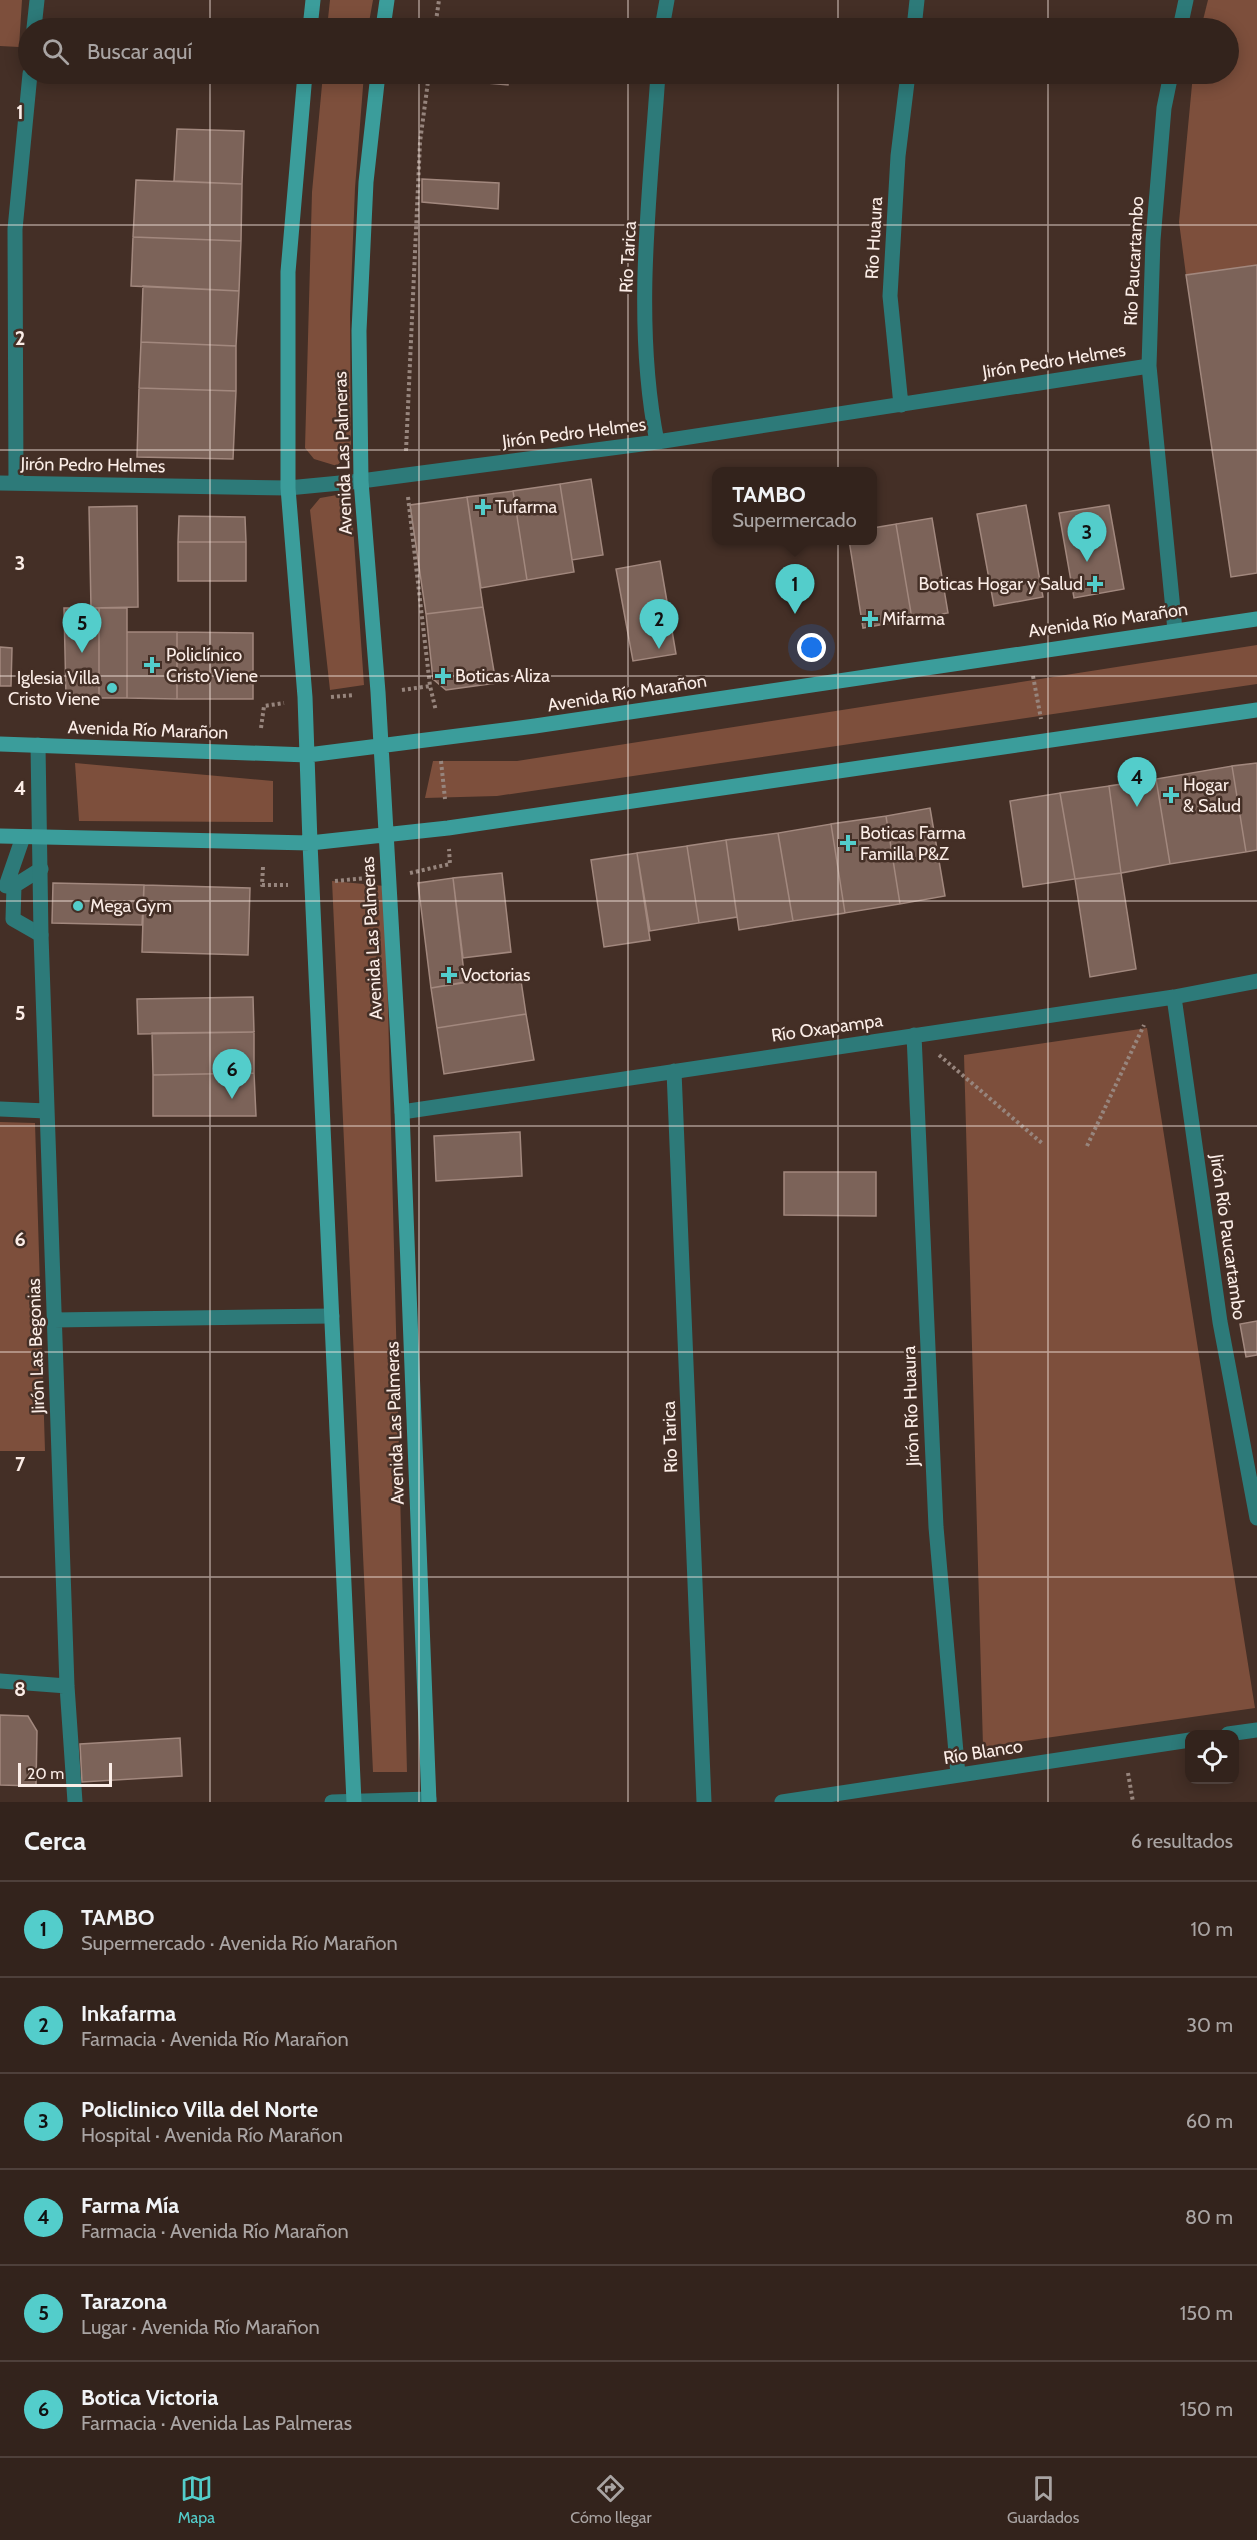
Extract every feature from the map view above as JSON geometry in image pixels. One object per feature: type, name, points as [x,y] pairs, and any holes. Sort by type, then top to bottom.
[{"type":"main road","points":[[311,18],[313,0]]},
{"type":"main road","points":[[384,18],[387,0]]},
{"type":"main road","points":[[303,84],[288,272],[288,488],[308,755],[309,843],[354,1802]]},
{"type":"main road","name":"Avenida Las Palmeras","points":[[377,84],[366,182],[360,320],[361,481],[381,745],[402,1112],[429,1800]]},
{"type":"main road","name":"Avenida Río Marañon","points":[[0,744],[308,755],[535,726],[1257,618]]},
{"type":"main road","points":[[0,836],[309,843],[386,835],[1257,710]]},
{"type":"street","points":[[35,18],[37,0]]},
{"type":"street","points":[[664,18],[667,0]]},
{"type":"street","points":[[915,18],[917,0]]},
{"type":"street","points":[[1182,18],[1186,0]]},
{"type":"street","points":[[8,483],[7,229],[29,84]]},
{"type":"street","name":"Río Tarica","points":[[657,84],[644,287],[650,403],[657,442]]},
{"type":"street","name":"Río Huaura","points":[[901,405],[890,296],[898,156],[907,84]]},
{"type":"street","name":"Río Paucartambo","points":[[1169,84],[1164,108],[1153,240],[1149,366],[1175,630]]},
{"type":"street","name":"Jirón Pedro Helmes","points":[[8,483],[288,488],[361,481],[657,442],[1149,366]]},
{"type":"street","name":"Jirón Las Begonias","points":[[38,745],[41,934],[54,1320],[67,1686],[75,1802]]},
{"type":"street","points":[[23,837],[7,886],[6,920],[41,934]]},
{"type":"street","points":[[7,886],[41,869]]},
{"type":"street","name":"Río Oxapampa","points":[[402,1112],[1174,997],[1257,981]]},
{"type":"street","name":"Jirón Río Paucartambo","points":[[1174,997],[1220,1322],[1257,1518]]},
{"type":"street","name":"Jirón Río Huaura","points":[[915,1035],[936,1527],[958,1775]]},
{"type":"street","name":"Río Tarica","points":[[674,1071],[704,1802]]},
{"type":"street","points":[[0,1109],[47,1111]]},
{"type":"street","points":[[54,1320],[332,1316]]},
{"type":"street","points":[[0,1681],[67,1686]]},
{"type":"street","points":[[1239,1732],[1257,1730]]},
{"type":"street","name":"Río Blanco","points":[[782,1802],[1185,1741]]},
{"type":"street","points":[[332,1802],[429,1800]]},
{"type":"path","points":[[436,18],[439,0]]},
{"type":"path","points":[[428,84],[420,142],[405,475],[430,686],[436,711]]},
{"type":"path","points":[[1028,652],[1045,741]]},
{"type":"path","points":[[402,690],[430,686]]},
{"type":"path","points":[[331,698],[364,694]]},
{"type":"path","points":[[261,728],[264,706],[284,703]]},
{"type":"path","points":[[440,756],[445,800]]},
{"type":"path","points":[[408,874],[450,864],[449,846]]},
{"type":"path","points":[[263,867],[262,885],[292,885]]},
{"type":"path","points":[[329,881],[374,877]]},
{"type":"path","points":[[1087,1146],[1156,999]]},
{"type":"path","points":[[915,1035],[1043,1144]]},
{"type":"shaded area","points":[[0,0],[22,0],[21,18],[18,18],[18,47],[0,46]]},
{"type":"shaded area","points":[[330,0],[373,0],[370,18],[328,18]]},
{"type":"shaded area","points":[[1208,0],[1257,0],[1257,265],[1186,275],[1179,222],[1192,84],[1239,84],[1239,18],[1204,18]]},
{"type":"shaded area","points":[[322,84],[363,84],[355,188],[350,315],[351,448],[337,466],[314,459],[305,448],[312,192]]},
{"type":"shaded area","points":[[337,495],[348,500],[352,512],[364,685],[330,690],[310,510],[320,498]]},
{"type":"shaded area","points":[[1257,645],[1257,684],[497,796],[425,798],[433,761],[517,761]]},
{"type":"shaded area","points":[[75,763],[273,781],[273,822],[79,821]]},
{"type":"shaded area","points":[[332,881],[385,886],[407,1772],[373,1772]]},
{"type":"shaded area","points":[[1147,1028],[1255,1708],[983,1747],[964,1055]]},
{"type":"shaded area","points":[[0,1122],[35,1123],[45,1451],[0,1451]]},
{"type":"building","points":[[177,129],[244,131],[242,184],[174,181]]},
{"type":"building","points":[[422,179],[499,183],[498,209],[422,202]]},
{"type":"building","points":[[136,180],[242,184],[241,241],[133,237]]},
{"type":"building","points":[[133,237],[241,241],[239,291],[131,286]]},
{"type":"building","points":[[1257,265],[1257,573],[1231,577],[1186,275]]},
{"type":"building","points":[[143,286],[239,291],[236,346],[141,342]]},
{"type":"building","points":[[141,342],[236,346],[236,391],[139,388]]},
{"type":"building","points":[[139,388],[236,391],[233,459],[137,457]]},
{"type":"building","points":[[591,479],[603,555],[572,560],[560,484]]},
{"type":"building","points":[[560,484],[574,572],[527,580],[513,491]]},
{"type":"building","points":[[513,491],[527,580],[481,588],[467,497]]},
{"type":"building","points":[[467,497],[483,607],[426,614],[410,505]]},
{"type":"building","points":[[1026,505],[1043,597],[994,606],[977,514]]},
{"type":"building","points":[[1109,505],[1124,589],[1074,598],[1059,513]]},
{"type":"building","points":[[137,506],[138,607],[91,608],[89,507]]},
{"type":"building","points":[[179,516],[245,517],[246,542],[178,542]]},
{"type":"building","points":[[932,518],[948,613],[912,619],[896,524]]},
{"type":"building","points":[[896,524],[912,619],[863,628],[850,545],[877,545],[877,527]]},
{"type":"building","points":[[178,542],[246,542],[246,581],[178,581]]},
{"type":"building","points":[[660,561],[676,654],[633,661],[616,569]]},
{"type":"building","points":[[483,607],[496,683],[446,690],[433,679],[426,614]]},
{"type":"building","points":[[64,608],[99,608],[99,698],[66,697]]},
{"type":"building","points":[[99,608],[127,608],[127,698],[99,698]]},
{"type":"building","name":"Policlínico Cristo Viene","points":[[127,632],[177,632],[177,699],[127,698]]},
{"type":"building","points":[[177,632],[253,633],[253,699],[177,699]]},
{"type":"building","points":[[0,647],[12,648],[11,686],[0,686]]},
{"type":"building","points":[[1257,763],[1257,850],[1246,852],[1232,766]]},
{"type":"building","points":[[1232,766],[1246,852],[1170,864],[1156,779]]},
{"type":"building","points":[[1156,779],[1170,864],[1121,873],[1109,786]]},
{"type":"building","points":[[1109,786],[1121,873],[1075,879],[1060,793]]},
{"type":"building","points":[[1060,793],[1075,879],[1023,887],[1010,801]]},
{"type":"building","points":[[930,808],[945,896],[900,904],[886,816]]},
{"type":"building","points":[[886,816],[900,904],[845,913],[831,824]]},
{"type":"building","points":[[831,824],[845,913],[793,921],[778,833]]},
{"type":"building","points":[[778,833],[793,921],[739,930],[726,840]]},
{"type":"building","points":[[726,840],[737,917],[699,923],[687,846]]},
{"type":"building","points":[[687,846],[699,923],[650,931],[637,853]]},
{"type":"building","points":[[637,853],[650,940],[604,947],[591,860]]},
{"type":"building","points":[[502,873],[511,952],[463,958],[453,878]]},
{"type":"building","points":[[1121,873],[1136,969],[1090,977],[1075,879]]},
{"type":"building","points":[[453,878],[465,982],[431,988],[418,883]]},
{"type":"building","points":[[53,883],[144,885],[142,925],[52,923]]},
{"type":"building","points":[[144,885],[250,888],[248,955],[142,952]]},
{"type":"building","points":[[520,974],[526,1014],[437,1028],[431,988]]},
{"type":"building","points":[[253,997],[254,1032],[138,1034],[137,999]]},
{"type":"building","points":[[526,1014],[534,1060],[444,1074],[437,1028]]},
{"type":"building","points":[[254,1032],[254,1073],[153,1075],[152,1033]]},
{"type":"building","points":[[254,1073],[256,1116],[153,1116],[153,1075]]},
{"type":"building","points":[[520,1132],[522,1176],[436,1181],[434,1136]]},
{"type":"building","points":[[784,1172],[876,1172],[876,1216],[784,1215]]},
{"type":"building","points":[[1257,1321],[1257,1355],[1246,1357],[1240,1324]]},
{"type":"building","points":[[0,1715],[28,1716],[37,1731],[36,1786],[0,1785]]},
{"type":"building","points":[[180,1738],[182,1776],[82,1782],[80,1744]]},
{"type":"place","name":"Tufarma","points":[[483,507]]},
{"type":"place","name":"Policlinico Villa del Norte","points":[[1087,562]]},
{"type":"place","name":"Boticas Hogar y Salud","points":[[1095,584]]},
{"type":"place","name":"TAMBO","points":[[795,614]]},
{"type":"place","name":"Mifarma","points":[[870,619]]},
{"type":"place","name":"Inkafarma","points":[[659,649]]},
{"type":"place","name":"Tarazona","points":[[82,653]]},
{"type":"place","name":"Policlínico Cristo Viene","points":[[152,665]]},
{"type":"place","name":"Boticas Aliza","points":[[443,676]]},
{"type":"place","name":"Iglesia Villa Cristo Viene","points":[[112,688]]},
{"type":"place","name":"Hogar & Salud","points":[[1171,795]]},
{"type":"place","name":"Farma Mía","points":[[1137,807]]},
{"type":"place","name":"Boticas Farma Familla P&Z","points":[[848,843]]},
{"type":"place","name":"Mega Gym","points":[[78,906]]},
{"type":"place","name":"Voctorias","points":[[449,975]]},
{"type":"place","name":"Botica Victoria","points":[[232,1099]]}]
